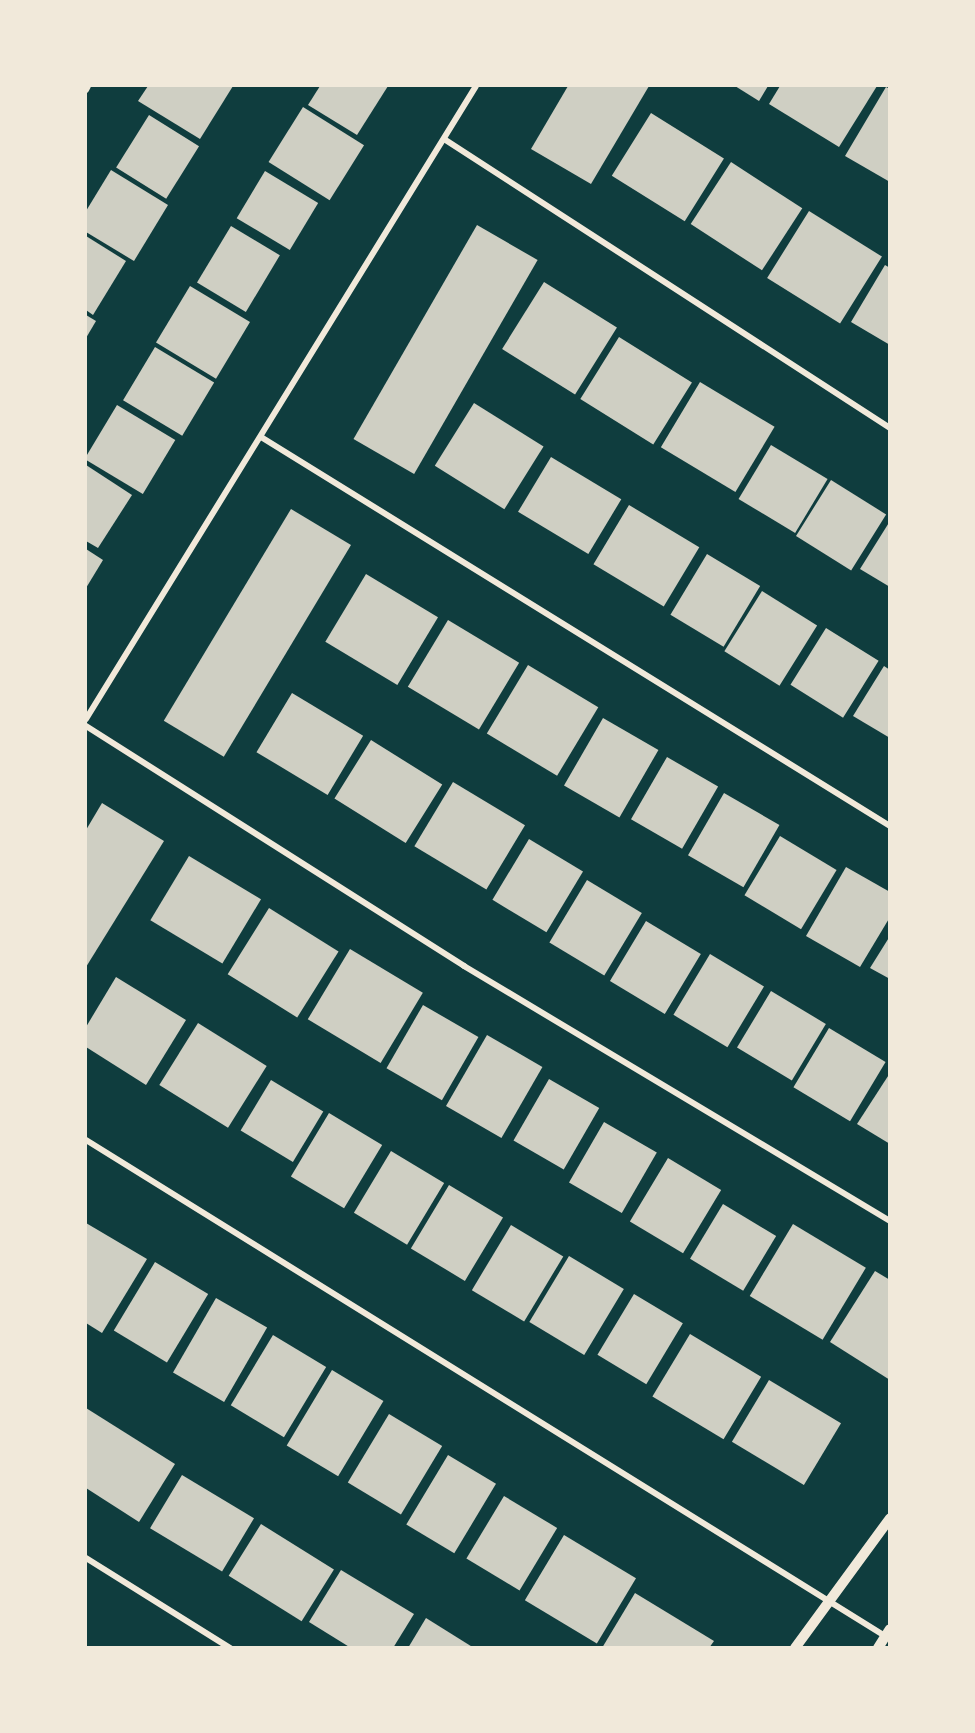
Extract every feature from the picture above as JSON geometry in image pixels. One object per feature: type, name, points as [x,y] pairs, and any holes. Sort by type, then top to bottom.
[{"type":"street","points":[[86,90],[88,86]]},
{"type":"street","points":[[86,718],[476,86]]},
{"type":"street","points":[[444,139],[890,428]]},
{"type":"street","points":[[261,436],[890,826]]},
{"type":"street","points":[[86,726],[464,966],[890,1221]]},
{"type":"street","points":[[86,1140],[826,1603],[888,1634]]},
{"type":"street","points":[[795,1647],[890,1518]]},
{"type":"street","points":[[86,1558],[230,1647]]},
{"type":"street","points":[[878,1647],[888,1634]]},
{"type":"street","points":[[888,1634],[888,1647]]},
{"type":"building","points":[[148,86],[233,86],[200,139],[138,101]]},
{"type":"building","points":[[320,86],[388,86],[357,135],[308,105]]},
{"type":"building","points":[[568,86],[649,86],[591,184],[531,149]]},
{"type":"building","points":[[735,86],[768,86],[759,101]]},
{"type":"building","points":[[780,86],[877,86],[839,147],[769,104]]},
{"type":"building","points":[[886,87],[890,89],[890,182],[845,156]]},
{"type":"building","points":[[303,107],[364,145],[330,200],[269,162]]},
{"type":"building","points":[[651,113],[724,159],[685,221],[612,176]]},
{"type":"building","points":[[149,115],[199,146],[166,199],[116,168]]},
{"type":"building","points":[[731,162],[802,208],[762,270],[691,224]]},
{"type":"building","points":[[111,170],[168,205],[134,261],[86,232],[86,211]]},
{"type":"building","points":[[265,171],[318,203],[290,250],[237,218]]},
{"type":"building","points":[[809,211],[882,257],[840,324],[767,278]]},
{"type":"building","points":[[477,225],[538,260],[414,474],[354,439]]},
{"type":"building","points":[[231,226],[280,255],[246,312],[197,283]]},
{"type":"building","points":[[86,236],[126,261],[93,315],[86,310]]},
{"type":"building","points":[[885,265],[890,268],[890,345],[851,322]]},
{"type":"building","points":[[544,282],[617,328],[575,395],[502,349]]},
{"type":"building","points":[[190,286],[250,322],[216,379],[156,343]]},
{"type":"building","points":[[86,315],[96,321],[86,338]]},
{"type":"building","points":[[619,337],[692,383],[653,444],[580,399]]},
{"type":"building","points":[[155,347],[214,383],[182,436],[123,400]]},
{"type":"building","points":[[700,382],[775,427],[735,492],[661,447]]},
{"type":"building","points":[[474,403],[544,446],[504,509],[435,466]]},
{"type":"building","points":[[117,405],[175,440],[143,494],[86,460]]},
{"type":"building","points":[[771,445],[828,479],[795,533],[739,499]]},
{"type":"building","points":[[551,457],[621,499],[588,554],[518,512]]},
{"type":"building","points":[[86,465],[132,495],[98,548],[86,541]]},
{"type":"building","points":[[831,480],[886,514],[851,570],[796,536]]},
{"type":"building","points":[[629,505],[699,547],[664,606],[593,564]]},
{"type":"building","points":[[291,509],[351,545],[224,757],[164,721]]},
{"type":"building","points":[[890,521],[890,587],[860,569]]},
{"type":"building","points":[[86,549],[103,560],[86,588]]},
{"type":"building","points":[[707,554],[760,586],[724,647],[670,615]]},
{"type":"building","points":[[366,574],[438,617],[397,685],[325,642]]},
{"type":"building","points":[[762,591],[817,625],[779,686],[724,651]]},
{"type":"building","points":[[448,620],[519,663],[479,730],[408,687]]},
{"type":"building","points":[[826,628],[879,661],[843,718],[790,685]]},
{"type":"building","points":[[528,665],[598,707],[557,776],[487,734]]},
{"type":"building","points":[[884,666],[890,670],[890,738],[853,716]]},
{"type":"building","points":[[292,693],[363,736],[328,795],[256,752]]},
{"type":"building","points":[[603,718],[658,750],[619,818],[564,786]]},
{"type":"building","points":[[371,740],[442,785],[406,843],[334,799]]},
{"type":"building","points":[[667,757],[718,786],[682,849],[631,819]]},
{"type":"building","points":[[453,782],[525,825],[486,890],[414,846]]},
{"type":"building","points":[[724,793],[779,825],[743,887],[688,855]]},
{"type":"building","points":[[102,803],[164,841],[86,967],[86,830]]},
{"type":"building","points":[[780,836],[837,870],[801,929],[744,895]]},
{"type":"building","points":[[529,839],[583,871],[546,932],[492,900]]},
{"type":"building","points":[[189,856],[261,899],[222,964],[150,920]]},
{"type":"building","points":[[846,867],[890,892],[890,917],[860,967],[806,936]]},
{"type":"building","points":[[587,880],[642,913],[604,976],[549,943]]},
{"type":"building","points":[[269,908],[339,951],[297,1018],[228,974]]},
{"type":"building","points":[[646,921],[701,954],[665,1014],[610,981]]},
{"type":"building","points":[[890,936],[890,979],[870,968]]},
{"type":"building","points":[[350,949],[423,993],[381,1063],[308,1019]]},
{"type":"building","points":[[710,954],[764,986],[727,1047],[673,1015]]},
{"type":"building","points":[[116,977],[186,1020],[146,1085],[86,1047],[86,1027]]},
{"type":"building","points":[[771,991],[826,1024],[792,1081],[737,1048]]},
{"type":"building","points":[[423,1005],[478,1037],[442,1100],[387,1068]]},
{"type":"building","points":[[198,1023],[267,1066],[228,1128],[159,1085]]},
{"type":"building","points":[[829,1028],[886,1062],[850,1121],[793,1087]]},
{"type":"building","points":[[487,1035],[542,1067],[501,1138],[446,1106]]},
{"type":"building","points":[[890,1073],[890,1144],[857,1124]]},
{"type":"building","points":[[549,1079],[599,1108],[564,1169],[514,1140]]},
{"type":"building","points":[[271,1080],[323,1111],[293,1162],[241,1131]]},
{"type":"building","points":[[329,1113],[382,1145],[344,1208],[291,1176]]},
{"type":"building","points":[[604,1122],[657,1152],[622,1213],[569,1183]]},
{"type":"building","points":[[391,1151],[444,1183],[407,1245],[354,1213]]},
{"type":"building","points":[[668,1158],[721,1190],[683,1253],[630,1221]]},
{"type":"building","points":[[449,1185],[503,1217],[465,1281],[411,1248]]},
{"type":"building","points":[[723,1204],[776,1236],[743,1291],[690,1259]]},
{"type":"building","points":[[86,1223],[147,1259],[102,1333],[86,1323]]},
{"type":"building","points":[[793,1224],[866,1268],[823,1340],[750,1296]]},
{"type":"building","points":[[511,1225],[563,1256],[524,1322],[472,1290]]},
{"type":"building","points":[[569,1256],[624,1289],[584,1355],[529,1322]]},
{"type":"building","points":[[155,1262],[208,1294],[167,1363],[114,1331]]},
{"type":"building","points":[[875,1271],[890,1280],[890,1380],[830,1342]]},
{"type":"building","points":[[634,1294],[683,1323],[646,1384],[597,1355]]},
{"type":"building","points":[[216,1298],[267,1328],[224,1402],[173,1372]]},
{"type":"building","points":[[690,1334],[761,1377],[724,1439],[652,1397]]},
{"type":"building","points":[[273,1335],[326,1367],[284,1437],[231,1405]]},
{"type":"building","points":[[332,1370],[383,1401],[338,1476],[287,1445]]},
{"type":"building","points":[[769,1380],[841,1423],[804,1485],[732,1442]]},
{"type":"building","points":[[86,1408],[175,1464],[139,1522],[86,1488]]},
{"type":"building","points":[[389,1414],[442,1446],[401,1515],[348,1483]]},
{"type":"building","points":[[448,1455],[496,1484],[454,1553],[406,1524]]},
{"type":"building","points":[[182,1475],[254,1518],[222,1571],[150,1528]]},
{"type":"building","points":[[504,1496],[557,1528],[520,1591],[466,1559]]},
{"type":"building","points":[[261,1524],[334,1570],[302,1621],[229,1576]]},
{"type":"building","points":[[564,1535],[636,1578],[597,1643],[525,1600]]},
{"type":"building","points":[[341,1570],[414,1614],[393,1648],[351,1648],[309,1622]]},
{"type":"building","points":[[635,1593],[714,1641],[709,1648],[602,1648]]},
{"type":"building","points":[[426,1618],[474,1648],[408,1648]]}]
